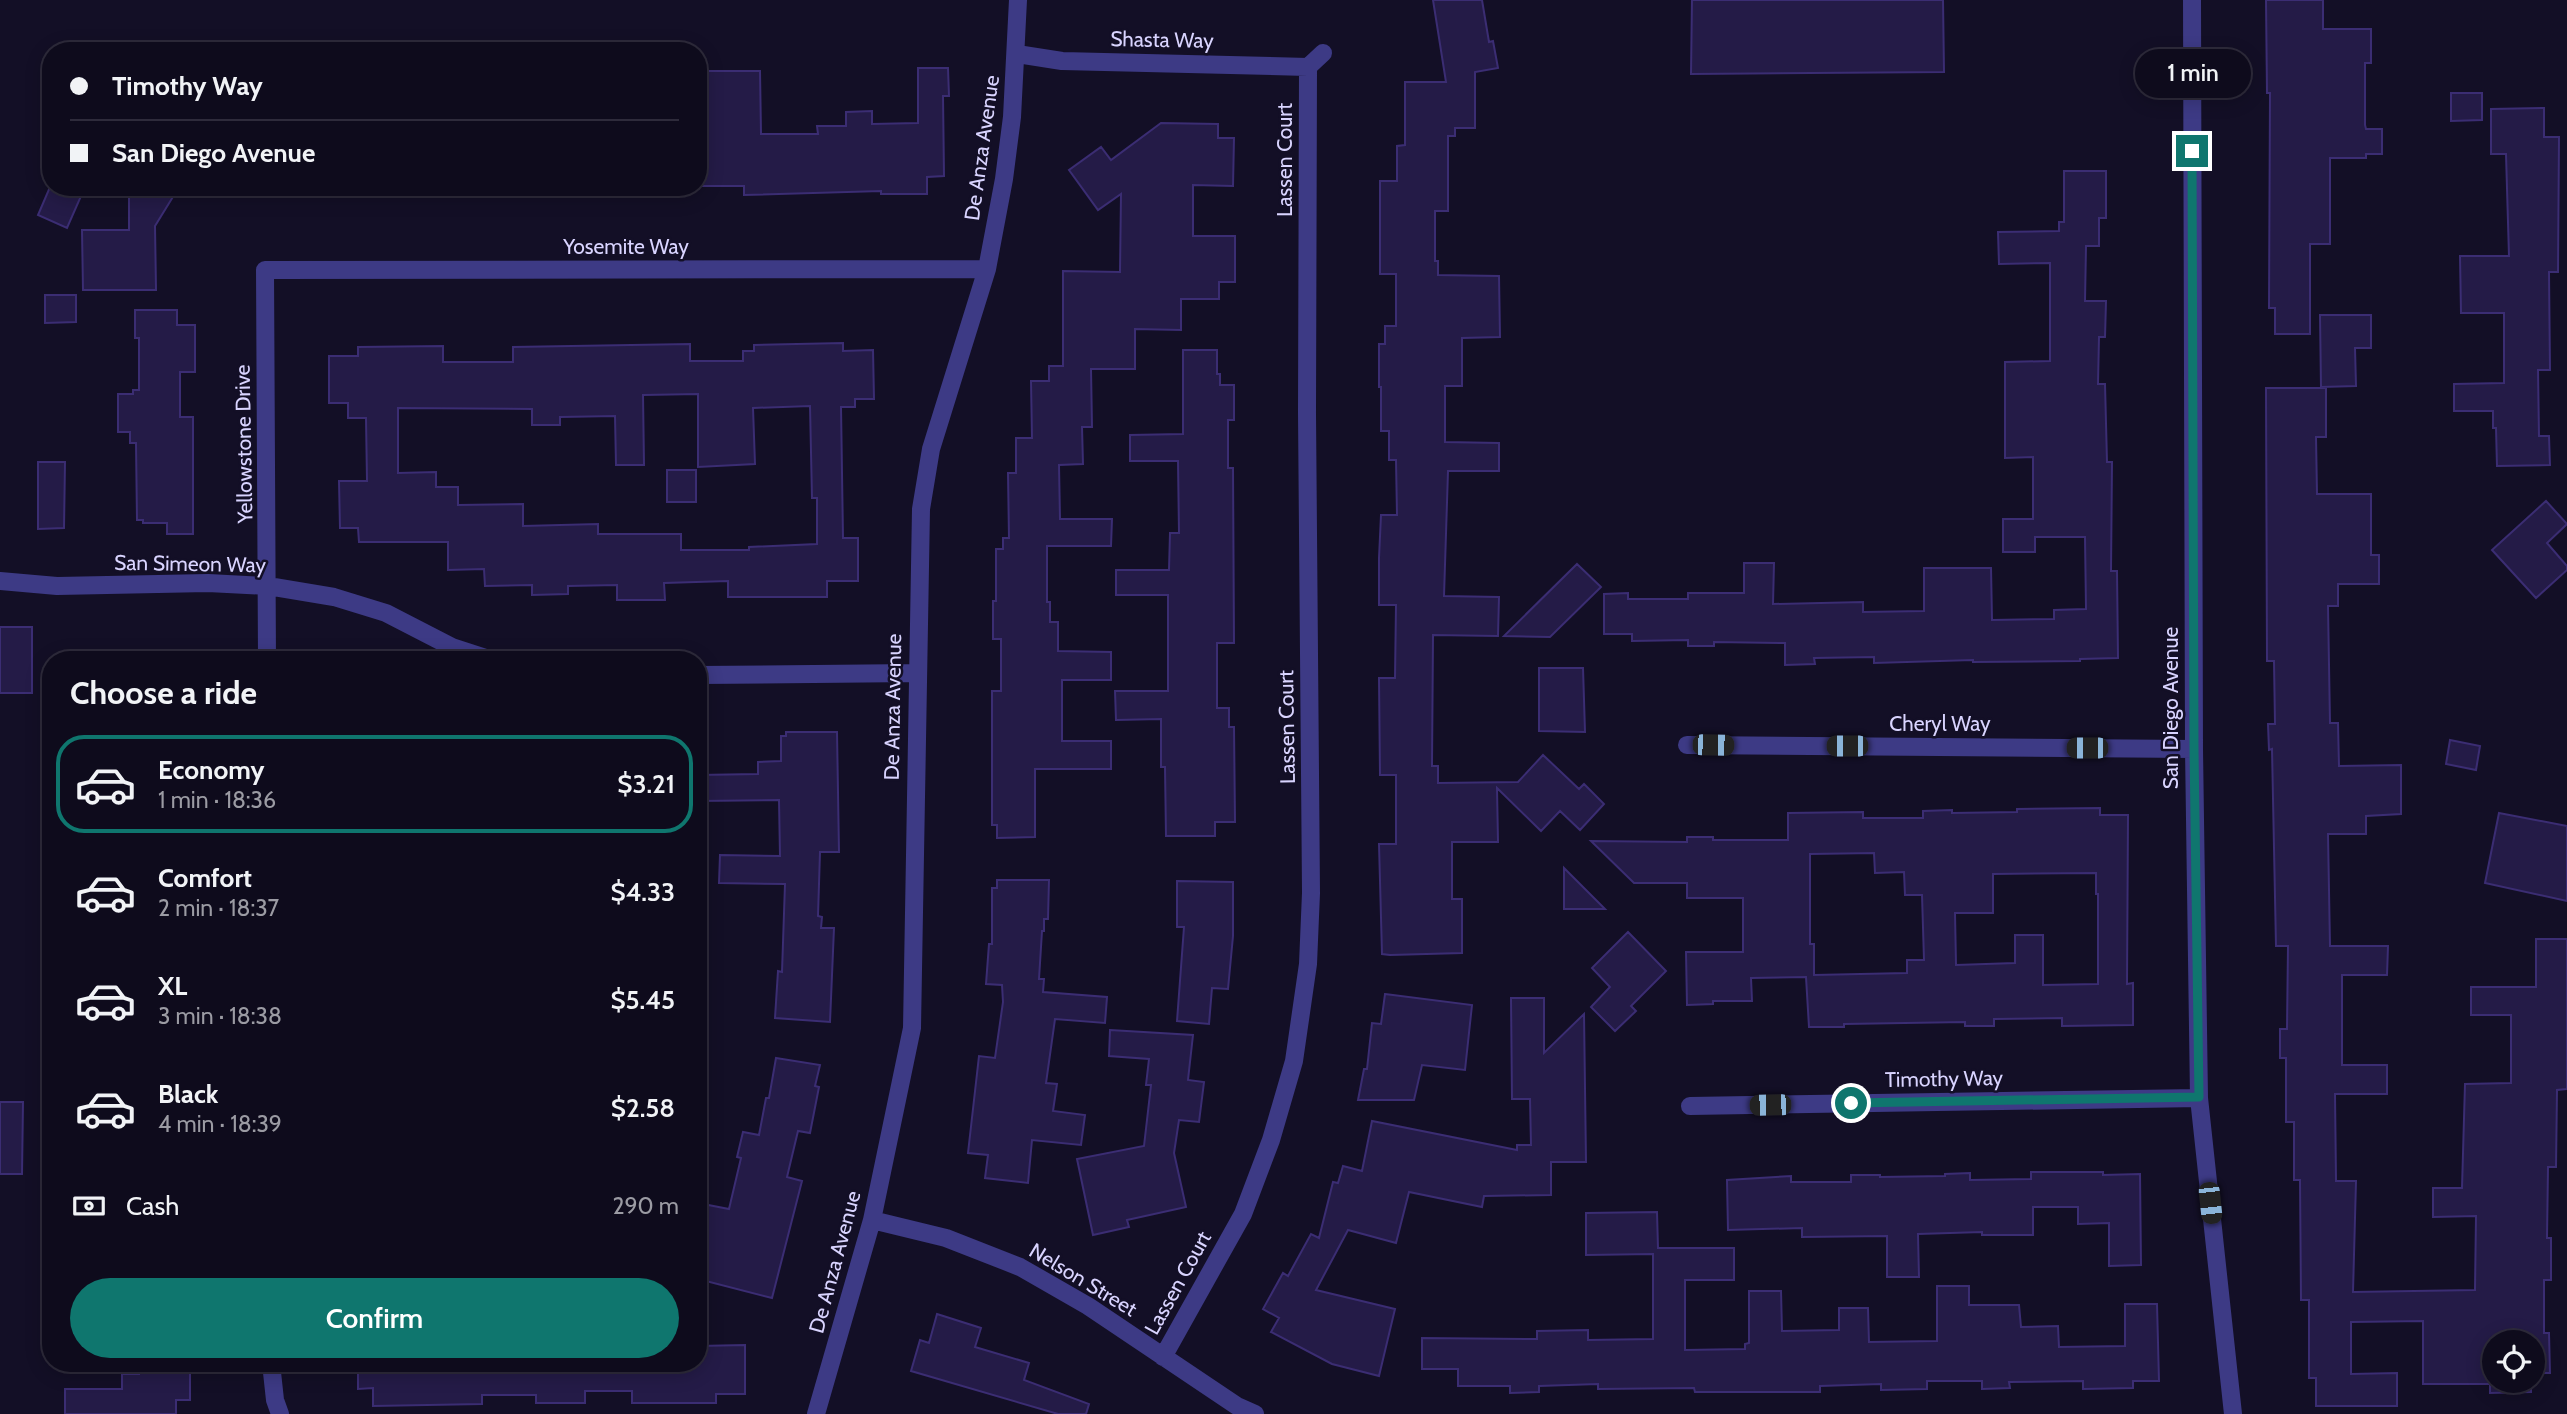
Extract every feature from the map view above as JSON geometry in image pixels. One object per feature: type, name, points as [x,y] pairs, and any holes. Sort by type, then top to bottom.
[{"type":"street","name":"De Anza Avenue","points":[[816,1414],[872,1220],[912,1028],[916,673],[921,509],[930,449],[987,269],[1009,149],[1017,54],[1018,0]]},
{"type":"street","name":"San Diego Avenue","points":[[2192,0],[2194,749],[2199,1097],[2233,1414]]},
{"type":"street","points":[[1307,67],[1323,52]]},
{"type":"street","name":"Shasta Way","points":[[1017,54],[1062,61],[1307,67]]},
{"type":"street","name":"Lassen Court","points":[[1163,1357],[1243,1214],[1271,1140],[1294,1061],[1307,964],[1311,893],[1307,67]]},
{"type":"street","name":"Yosemite Way","points":[[265,270],[987,269]]},
{"type":"street","name":"Yellowstone Drive","points":[[265,270],[267,651]]},
{"type":"street","name":"San Simeon Way","points":[[0,581],[57,586],[208,583],[268,586],[334,597],[386,614],[464,651]]},
{"type":"street","points":[[707,675],[916,673]]},
{"type":"street","name":"Cheryl Way","points":[[1687,745],[2194,749]]},
{"type":"street","name":"Timothy Way","points":[[1690,1106],[2199,1097]]},
{"type":"street","name":"Nelson Street","points":[[872,1220],[946,1238],[1020,1267],[1088,1306],[1237,1406],[1255,1414]]},
{"type":"street","points":[[272,1372],[275,1400],[280,1414]]},
{"type":"building","points":[[1433,0],[1482,0],[1489,42],[1493,41],[1498,68],[1475,72],[1475,128],[1455,128],[1455,136],[1448,136],[1448,211],[1435,211],[1435,261],[1438,261],[1438,275],[1499,276],[1500,337],[1462,338],[1462,386],[1445,386],[1445,442],[1499,443],[1499,471],[1448,471],[1444,596],[1499,597],[1498,636],[1433,635],[1432,766],[1438,766],[1438,783],[1518,782],[1543,755],[1579,789],[1584,784],[1604,804],[1580,830],[1560,811],[1541,831],[1497,788],[1498,842],[1452,842],[1452,899],[1462,899],[1462,953],[1390,955],[1382,954],[1379,844],[1396,844],[1396,775],[1380,775],[1379,678],[1395,678],[1396,605],[1379,605],[1379,558],[1381,515],[1397,515],[1396,460],[1389,460],[1389,431],[1381,431],[1379,344],[1385,344],[1385,326],[1396,326],[1396,274],[1380,274],[1380,181],[1397,181],[1397,146],[1405,145],[1405,82],[1446,82]]},
{"type":"building","points":[[1692,0],[1943,0],[1944,72],[1691,74]]},
{"type":"building","points":[[2266,0],[2323,0],[2323,29],[2371,29],[2371,63],[2365,63],[2365,125],[2366,129],[2382,129],[2382,154],[2366,154],[2366,158],[2330,158],[2330,244],[2310,244],[2310,334],[2275,334],[2275,308],[2269,308],[2270,93],[2267,93]]},
{"type":"building","points":[[918,68],[948,68],[949,96],[943,96],[944,176],[927,177],[927,194],[881,194],[881,191],[744,195],[744,186],[707,186],[707,71],[760,71],[761,134],[818,134],[817,126],[846,126],[846,112],[872,111],[872,124],[918,123]]},
{"type":"building","points":[[2451,93],[2482,93],[2482,120],[2451,121]]},
{"type":"building","points":[[2544,108],[2544,137],[2559,137],[2558,272],[2549,272],[2550,370],[2538,370],[2539,436],[2549,436],[2550,465],[2497,466],[2493,411],[2454,411],[2454,384],[2504,383],[2504,313],[2461,313],[2460,256],[2509,256],[2506,154],[2491,154],[2491,109]]},
{"type":"building","points":[[1161,123],[1218,124],[1218,138],[1234,138],[1233,186],[1193,185],[1193,236],[1235,236],[1235,282],[1219,282],[1219,299],[1181,299],[1181,330],[1135,329],[1135,369],[1091,369],[1092,427],[1082,427],[1083,464],[1059,465],[1060,519],[1112,519],[1111,546],[1047,546],[1047,602],[1050,602],[1050,622],[1058,622],[1058,651],[1111,652],[1111,680],[1062,680],[1062,741],[1111,741],[1111,769],[1035,769],[1035,837],[997,838],[997,825],[992,825],[992,691],[1001,691],[1001,639],[993,639],[993,601],[996,601],[996,549],[1003,549],[1003,538],[1009,538],[1008,473],[1016,473],[1016,438],[1032,438],[1031,381],[1049,381],[1049,366],[1063,366],[1063,271],[1120,272],[1121,194],[1098,210],[1069,170],[1101,147],[1111,160]]},
{"type":"building","points":[[2064,171],[2106,171],[2106,218],[2099,218],[2099,246],[2086,246],[2085,301],[2106,301],[2105,337],[2099,337],[2098,384],[2105,384],[2107,462],[2112,462],[2111,571],[2117,571],[2118,658],[2080,661],[1874,663],[1874,657],[1814,658],[1815,664],[1785,665],[1785,643],[1714,642],[1714,646],[1688,646],[1688,640],[1632,641],[1632,634],[1604,634],[1604,594],[1628,593],[1628,599],[1688,599],[1688,593],[1744,593],[1744,563],[1774,563],[1773,604],[1863,602],[1863,612],[1924,611],[1924,568],[1991,568],[1992,620],[2054,619],[2054,610],[2086,609],[2085,537],[2035,537],[2035,552],[2003,552],[2003,519],[2033,519],[2033,457],[2005,458],[2005,362],[2050,361],[2050,263],[1999,264],[1998,232],[2059,231],[2059,222],[2064,222]]},
{"type":"building","points":[[46,196],[81,196],[67,228],[38,215]]},
{"type":"building","points":[[129,196],[173,196],[155,226],[156,290],[83,290],[82,230],[129,230]]},
{"type":"building","points":[[45,295],[76,295],[76,322],[45,323]]},
{"type":"building","points":[[135,310],[177,310],[177,325],[195,325],[195,372],[180,372],[180,417],[193,417],[193,534],[167,534],[167,523],[143,523],[143,520],[137,520],[136,443],[130,443],[130,432],[118,432],[118,394],[133,394],[133,390],[139,390],[139,338],[135,338]]},
{"type":"building","points":[[2320,315],[2371,315],[2371,348],[2355,348],[2356,386],[2321,387]]},
{"type":"building","points":[[843,343],[843,351],[873,350],[874,399],[855,399],[855,407],[841,407],[843,538],[858,538],[858,581],[827,581],[827,597],[728,597],[728,581],[664,583],[665,600],[617,600],[617,585],[568,586],[568,594],[532,595],[532,585],[485,586],[484,569],[448,570],[448,542],[359,542],[358,528],[340,528],[339,481],[367,481],[366,418],[348,418],[348,403],[329,403],[329,356],[358,356],[358,347],[443,346],[443,362],[513,362],[513,347],[690,344],[690,361],[743,361],[743,351],[754,351],[754,345]],"holes":[[[698,394],[698,467],[755,464],[753,408],[810,406],[812,498],[817,498],[817,544],[749,547],[749,550],[681,550],[681,534],[598,534],[598,524],[523,526],[523,504],[458,505],[458,487],[436,487],[436,472],[398,473],[398,408],[532,409],[532,425],[560,425],[560,417],[615,416],[616,465],[644,465],[643,395]]]},
{"type":"building","points":[[1183,350],[1217,350],[1220,385],[1234,385],[1234,420],[1228,420],[1228,468],[1233,468],[1234,643],[1217,643],[1217,708],[1229,708],[1229,727],[1234,727],[1235,822],[1215,822],[1215,836],[1166,836],[1161,719],[1116,720],[1115,691],[1168,691],[1168,595],[1116,595],[1116,570],[1169,570],[1170,533],[1179,533],[1178,461],[1130,461],[1130,435],[1183,434]]},
{"type":"building","points":[[2266,388],[2326,388],[2326,437],[2316,437],[2317,494],[2371,494],[2371,555],[2379,555],[2379,584],[2338,584],[2338,606],[2328,606],[2330,723],[2338,723],[2339,766],[2401,765],[2401,814],[2366,816],[2366,834],[2328,834],[2330,946],[2388,946],[2387,975],[2342,975],[2342,1065],[2387,1065],[2387,1094],[2335,1094],[2336,1181],[2356,1181],[2353,1292],[2475,1290],[2476,1216],[2433,1217],[2433,1188],[2462,1188],[2465,1084],[2511,1083],[2511,1015],[2471,1015],[2471,987],[2536,987],[2536,939],[2567,939],[2567,1089],[2557,1090],[2556,1167],[2548,1167],[2547,1238],[2551,1238],[2551,1280],[2544,1280],[2544,1330],[2482,1330],[2482,1384],[2423,1384],[2423,1321],[2351,1322],[2351,1374],[2397,1373],[2397,1406],[2316,1406],[2316,1378],[2309,1378],[2309,1300],[2301,1300],[2300,1180],[2294,1180],[2294,1122],[2286,1122],[2286,1058],[2280,1058],[2280,1029],[2287,1029],[2288,946],[2276,946],[2272,749],[2269,750],[2268,724],[2275,724],[2274,661],[2267,661]]},
{"type":"building","points":[[38,462],[65,462],[64,528],[38,529]]},
{"type":"building","points":[[667,470],[696,470],[696,502],[667,502]]},
{"type":"building","points":[[2546,501],[2567,524],[2547,543],[2567,566],[2567,570],[2536,598],[2492,550]]},
{"type":"building","points":[[1577,564],[1601,587],[1550,637],[1504,636]]},
{"type":"building","points":[[0,627],[32,627],[32,693],[0,693]]},
{"type":"building","points":[[1539,668],[1583,668],[1585,732],[1539,731]]},
{"type":"building","points":[[786,732],[837,732],[839,852],[820,852],[818,916],[822,917],[821,928],[834,928],[830,1022],[775,1018],[778,971],[782,972],[785,884],[719,883],[720,855],[780,856],[779,800],[707,801],[707,775],[758,774],[758,762],[781,761],[781,736],[786,736]]},
{"type":"building","points":[[2450,740],[2480,746],[2476,770],[2446,764]]},
{"type":"building","points":[[2100,808],[2100,815],[2128,815],[2127,984],[2133,983],[2133,1025],[2062,1026],[2062,1018],[1994,1019],[1994,1026],[1965,1026],[1965,1022],[1809,1027],[1806,977],[1751,978],[1752,1001],[1713,1001],[1713,1004],[1687,1005],[1686,952],[1743,952],[1743,898],[1687,898],[1687,883],[1634,883],[1591,841],[1687,842],[1687,837],[1713,837],[1713,840],[1788,840],[1788,813],[1863,812],[1863,818],[1923,818],[1923,811],[2017,812],[2017,809]],"holes":[[[1874,853],[1875,873],[1904,872],[1905,895],[1922,895],[1924,960],[1907,960],[1907,973],[1814,975],[1814,944],[1810,944],[1810,854]],[[2096,873],[2098,984],[2043,985],[2043,935],[2015,935],[2015,963],[1956,965],[1955,913],[1993,913],[1993,874]]]},
{"type":"building","points":[[2499,813],[2567,826],[2567,901],[2485,883]]},
{"type":"building","points":[[1564,868],[1605,909],[1564,909]]},
{"type":"building","points":[[997,880],[1049,880],[1048,919],[1044,919],[1042,931],[1039,979],[1044,979],[1043,992],[1107,997],[1105,1023],[1055,1019],[1046,1083],[1057,1084],[1053,1111],[1085,1115],[1081,1145],[1032,1140],[1028,1183],[985,1178],[988,1155],[968,1153],[979,1056],[995,1058],[1003,1002],[1002,985],[986,984],[989,944],[992,944],[992,888],[997,888]]},
{"type":"building","points":[[1177,881],[1233,882],[1233,936],[1228,989],[1212,988],[1209,1024],[1177,1021],[1184,927],[1177,927]]},
{"type":"building","points":[[1628,932],[1666,971],[1631,1006],[1636,1011],[1615,1031],[1591,1007],[1610,987],[1592,968]]},
{"type":"building","points":[[1385,994],[1472,1005],[1465,1070],[1422,1065],[1414,1100],[1358,1100],[1364,1069],[1367,1069],[1372,1023],[1381,1024]]},
{"type":"building","points":[[1511,998],[1544,998],[1544,1053],[1584,1014],[1586,1162],[1551,1162],[1551,1195],[1484,1196],[1482,1207],[1409,1192],[1396,1243],[1348,1230],[1316,1290],[1395,1309],[1379,1376],[1332,1364],[1271,1332],[1279,1318],[1263,1309],[1283,1273],[1288,1276],[1311,1234],[1319,1238],[1333,1182],[1338,1183],[1343,1166],[1362,1171],[1372,1121],[1517,1150],[1517,1145],[1531,1145],[1530,1099],[1512,1099]]},
{"type":"building","points":[[1110,1030],[1193,1035],[1188,1080],[1204,1082],[1199,1122],[1179,1120],[1174,1153],[1186,1207],[1127,1220],[1129,1227],[1093,1235],[1077,1159],[1144,1146],[1151,1085],[1146,1085],[1149,1059],[1109,1056]]},
{"type":"building","points":[[776,1058],[820,1065],[815,1086],[819,1087],[810,1133],[798,1131],[787,1177],[802,1181],[772,1298],[707,1281],[707,1205],[729,1209],[741,1158],[737,1157],[743,1132],[759,1135],[766,1098],[769,1098]]},
{"type":"building","points":[[0,1102],[23,1102],[22,1174],[0,1174]]},
{"type":"building","points":[[2031,1172],[2140,1174],[2141,1265],[2109,1266],[2109,1223],[2078,1224],[2078,1207],[2033,1207],[2033,1235],[1982,1235],[1982,1232],[1918,1234],[1919,1277],[1887,1277],[1887,1236],[1802,1237],[1802,1228],[1728,1230],[1727,1180],[1791,1176],[1791,1182],[1851,1182],[1851,1175],[1945,1176],[1970,1173],[1970,1180],[2031,1179]]},
{"type":"building","points":[[1657,1212],[1658,1248],[1734,1248],[1734,1280],[1685,1280],[1685,1350],[1745,1349],[1745,1344],[1749,1343],[1749,1291],[1781,1291],[1782,1331],[1839,1330],[1839,1308],[1868,1308],[1869,1342],[1937,1341],[1937,1286],[1969,1286],[1969,1305],[2019,1305],[2021,1327],[2058,1326],[2059,1347],[2125,1346],[2125,1304],[2157,1304],[2159,1381],[2133,1381],[2133,1388],[2083,1389],[2083,1381],[2009,1382],[2010,1388],[1982,1389],[1982,1381],[1927,1381],[1927,1389],[1881,1390],[1881,1384],[1820,1386],[1820,1392],[1695,1392],[1694,1388],[1598,1389],[1598,1384],[1539,1386],[1539,1392],[1510,1393],[1510,1386],[1458,1386],[1458,1369],[1422,1369],[1422,1338],[1537,1339],[1537,1331],[1588,1330],[1588,1340],[1653,1339],[1653,1254],[1586,1255],[1586,1213]]},
{"type":"building","points":[[937,1314],[981,1328],[975,1347],[1029,1363],[1024,1380],[1089,1404],[1086,1414],[1058,1414],[911,1371],[920,1340],[929,1343]]},
{"type":"building","points":[[2545,1333],[2549,1333],[2550,1373],[2545,1373]]},
{"type":"building","points":[[745,1345],[745,1394],[716,1394],[716,1403],[632,1403],[632,1391],[585,1391],[585,1403],[536,1403],[536,1395],[482,1395],[482,1404],[373,1406],[373,1388],[358,1389],[358,1372],[707,1372],[707,1346]]},
{"type":"building","points":[[190,1372],[190,1400],[176,1400],[176,1414],[65,1414],[65,1389],[122,1389],[122,1374]]},
{"type":"route","points":[[1851,1103],[2199,1097],[2194,749],[2192,151]]}]
